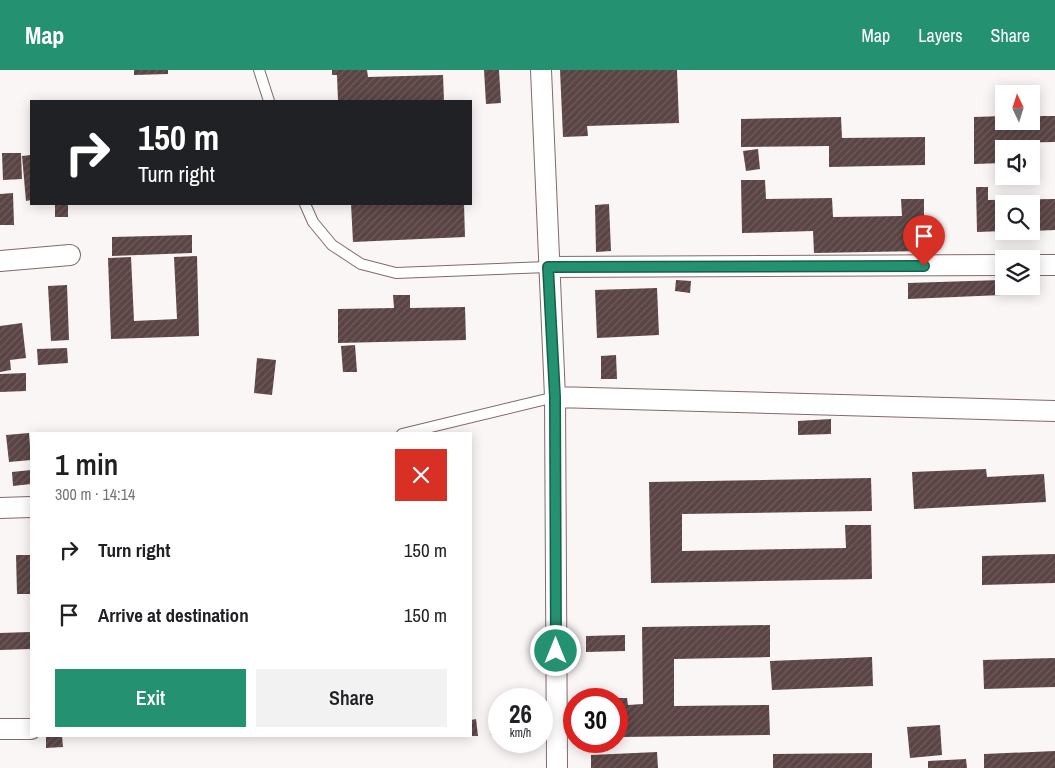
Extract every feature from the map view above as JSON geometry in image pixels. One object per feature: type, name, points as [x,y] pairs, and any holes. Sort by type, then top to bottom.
[{"type":"street","points":[[541,70],[555,397],[557,768]]},
{"type":"street","points":[[0,261],[70,255]]},
{"type":"street","points":[[548,267],[995,265]]},
{"type":"street","points":[[1040,265],[1055,265]]},
{"type":"street","points":[[555,397],[1055,411]]},
{"type":"street","points":[[0,508],[30,507]]},
{"type":"street","points":[[0,730],[30,729]]},
{"type":"lane","points":[[259,70],[269,100]]},
{"type":"lane","points":[[305,205],[313,222],[332,245],[361,264],[396,272],[548,267]]},
{"type":"lane","points":[[410,432],[555,397]]},
{"type":"building","points":[[134,70],[168,70],[168,74],[134,75]]},
{"type":"building","points":[[332,70],[367,70],[368,77],[443,75],[444,100],[338,100],[337,75],[332,75]]},
{"type":"building","points":[[484,70],[499,70],[501,103],[486,104]]},
{"type":"building","points":[[560,70],[677,70],[679,123],[587,126],[588,136],[563,137]]},
{"type":"building","points":[[995,116],[995,130],[1040,130],[1040,116],[1055,116],[1055,142],[995,140],[995,163],[974,164],[974,117]]},
{"type":"building","points":[[841,117],[842,138],[925,137],[925,165],[829,167],[829,146],[741,147],[741,119]]},
{"type":"building","points":[[758,149],[760,169],[746,171],[743,151]]},
{"type":"building","points":[[2,153],[21,153],[22,179],[3,180]]},
{"type":"building","points":[[30,155],[30,200],[26,201],[22,156]]},
{"type":"building","points":[[741,180],[765,180],[766,199],[832,198],[833,217],[902,216],[901,199],[924,199],[924,251],[814,253],[813,231],[742,233]]},
{"type":"building","points":[[976,187],[988,187],[988,200],[995,200],[995,231],[977,232]]},
{"type":"building","points":[[13,193],[14,225],[0,225],[0,194]]},
{"type":"building","points":[[1040,199],[1055,199],[1055,230],[1040,231]]},
{"type":"building","points":[[609,204],[611,251],[596,252],[595,205]]},
{"type":"building","points":[[55,205],[68,205],[68,217],[55,217]]},
{"type":"building","points":[[351,205],[464,205],[465,237],[353,242]]},
{"type":"building","points":[[192,235],[192,253],[112,256],[112,237]]},
{"type":"building","points":[[197,256],[199,336],[111,339],[108,258],[131,257],[134,321],[177,319],[174,257]]},
{"type":"building","points":[[676,280],[691,281],[690,293],[675,291]]},
{"type":"building","points":[[995,280],[995,295],[1002,295],[908,299],[908,283]]},
{"type":"building","points":[[67,285],[69,340],[51,341],[48,286]]},
{"type":"building","points":[[657,288],[659,335],[597,338],[595,290]]},
{"type":"building","points":[[393,295],[410,295],[410,308],[465,307],[466,340],[338,343],[338,309],[394,308]]},
{"type":"building","points":[[22,323],[26,358],[10,360],[11,370],[0,372],[0,326]]},
{"type":"building","points":[[355,345],[357,372],[343,372],[341,346]]},
{"type":"building","points":[[67,348],[68,363],[38,365],[37,349]]},
{"type":"building","points":[[616,355],[617,379],[601,379],[601,356]]},
{"type":"building","points":[[257,358],[276,360],[272,395],[254,393]]},
{"type":"building","points":[[26,373],[26,391],[0,392],[0,374]]},
{"type":"building","points":[[831,419],[831,434],[798,435],[798,421]]},
{"type":"building","points":[[29,433],[30,460],[9,462],[6,435]]},
{"type":"building","points":[[986,469],[987,477],[1044,474],[1046,502],[914,509],[912,472]]},
{"type":"building","points":[[30,470],[30,484],[13,486],[12,472]]},
{"type":"building","points":[[871,478],[872,511],[682,514],[682,551],[846,548],[845,525],[871,525],[872,579],[651,583],[649,482]]},
{"type":"building","points":[[1055,554],[1055,583],[982,585],[982,556]]},
{"type":"building","points":[[16,555],[30,555],[30,594],[17,594]]},
{"type":"building","points":[[770,625],[770,657],[674,659],[674,706],[769,705],[770,735],[628,737],[628,705],[643,704],[642,627]]},
{"type":"building","points":[[30,632],[30,649],[0,650],[0,633]]},
{"type":"building","points":[[625,635],[625,651],[586,652],[586,636]]},
{"type":"building","points":[[872,657],[873,686],[772,690],[770,661]]},
{"type":"building","points":[[1055,658],[1055,687],[984,689],[983,660]]},
{"type":"building","points":[[476,719],[478,736],[472,736],[472,720]]},
{"type":"building","points":[[940,725],[942,755],[910,758],[907,727]]},
{"type":"building","points":[[46,737],[62,737],[63,747],[46,748]]},
{"type":"building","points":[[1055,751],[1055,768],[984,768],[984,754]]},
{"type":"building","points":[[657,752],[658,768],[591,768],[591,755]]},
{"type":"building","points":[[872,753],[872,768],[773,768],[773,754]]},
{"type":"building","points":[[966,759],[967,768],[928,768],[928,761]]},
{"type":"route","points":[[556,651],[555,397],[548,267],[924,266]]}]
